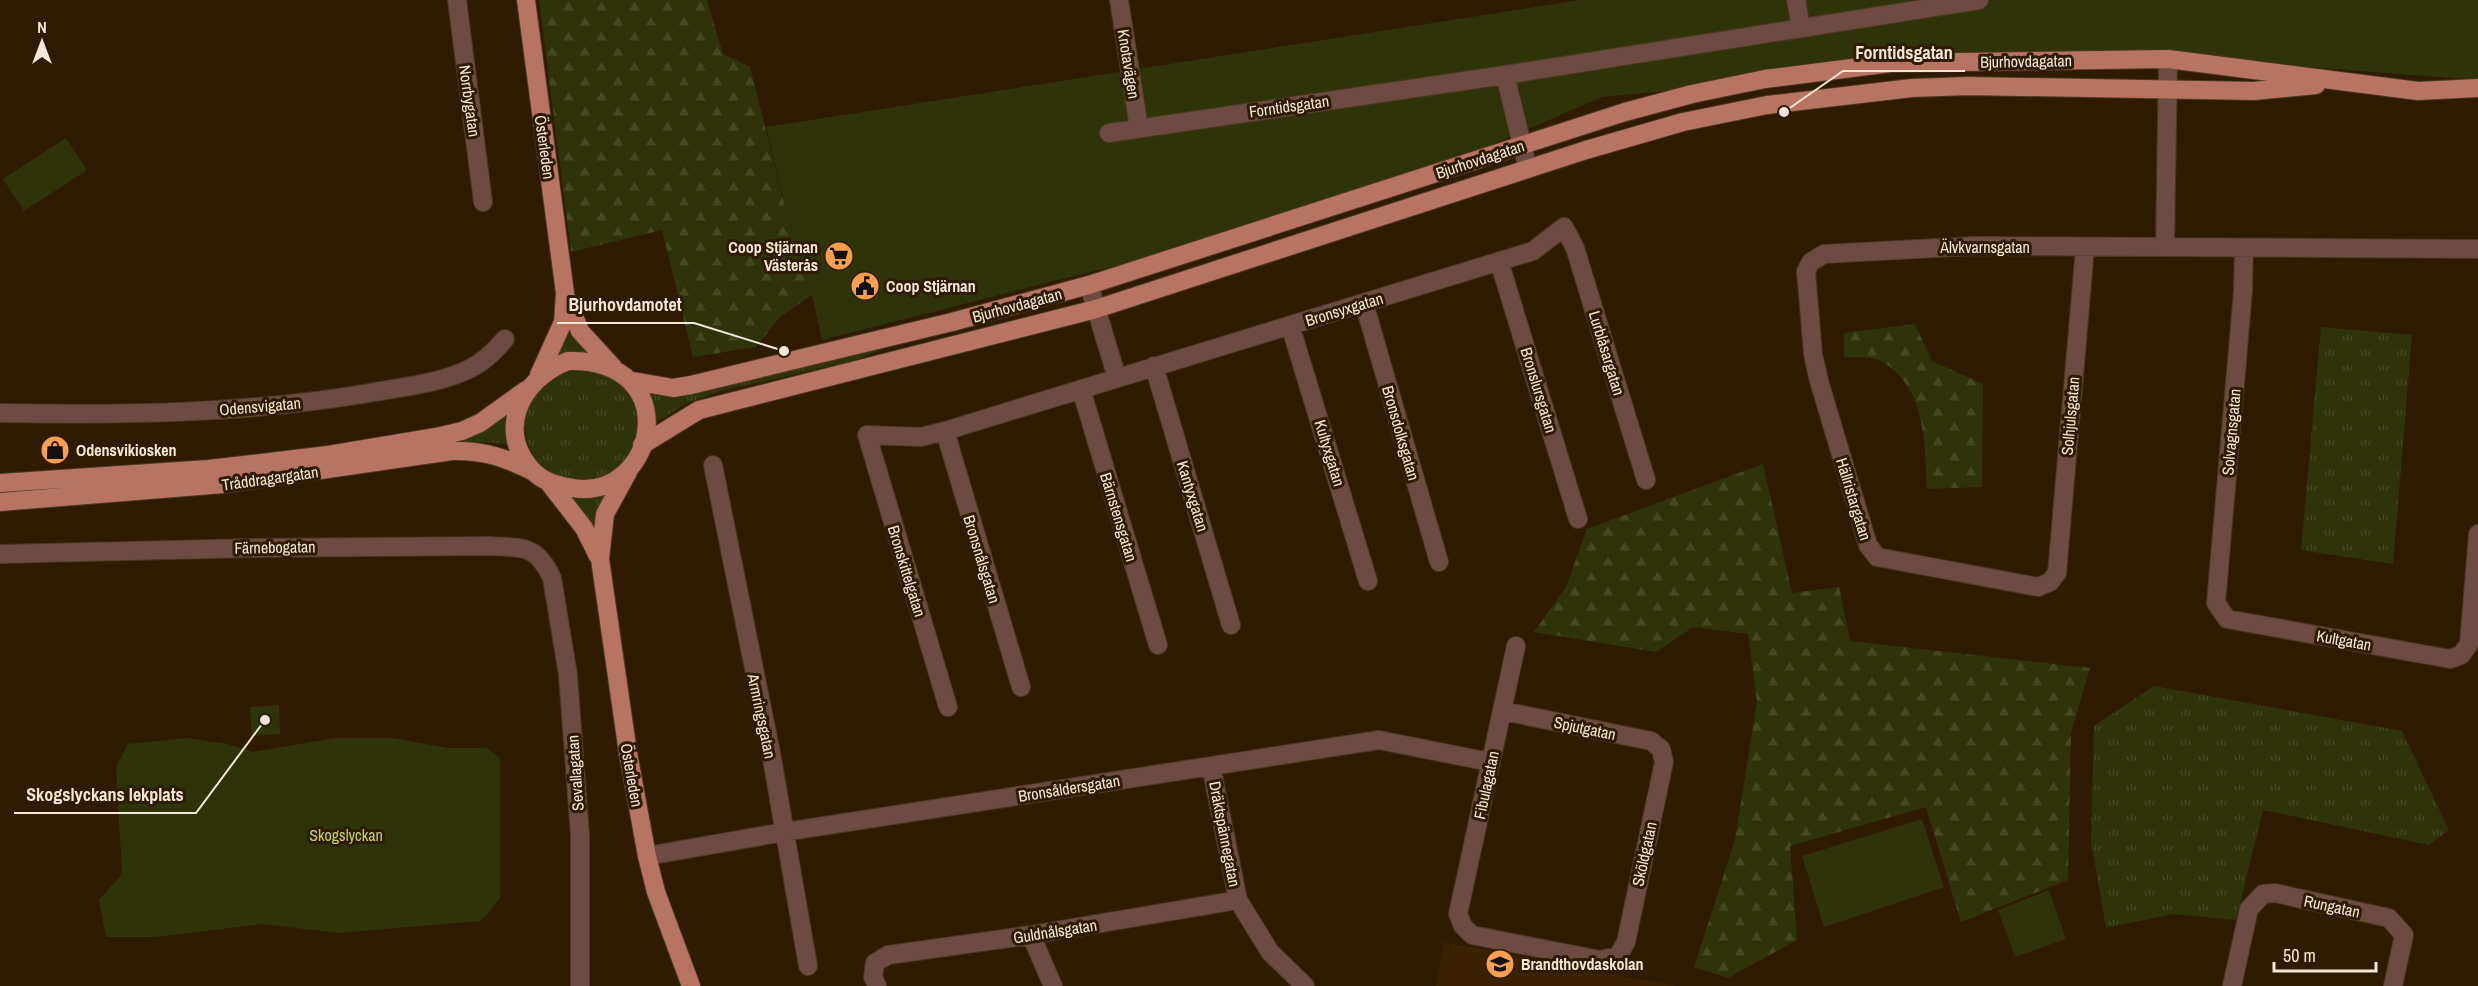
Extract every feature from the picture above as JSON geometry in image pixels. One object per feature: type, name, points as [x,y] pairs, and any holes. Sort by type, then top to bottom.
[{"type":"main road","name":"Österleden","points":[[526,0],[565,293],[563,322],[532,383]]},
{"type":"main road","name":"Bjurhovdagatan","points":[[633,381],[673,388],[691,385],[952,322],[1089,285],[1523,144],[1692,94],[1765,79],[1891,63],[2168,58],[2418,91],[2478,88]]},
{"type":"main road","name":"Bjurhovdagatan","points":[[642,445],[699,410],[1096,309],[1528,169],[1683,122],[1802,99],[1875,90],[1968,86],[2254,91],[2347,82]]},
{"type":"main road","name":"Österleden","points":[[565,293],[580,331],[616,370]]},
{"type":"main road","points":[[952,322],[957,346]]},
{"type":"main road","points":[[567,361],[601,363],[633,381],[647,417],[648,426],[642,445],[628,472],[598,487],[581,489],[549,483],[534,472],[516,439],[517,413],[532,383],[567,361]]},
{"type":"main road","name":"Tråddragargatan","points":[[0,483],[209,469],[328,455],[436,437],[462,431],[480,423],[532,383]]},
{"type":"main road","name":"Tråddragargatan","points":[[0,502],[224,484],[452,451],[476,450],[504,457],[534,472]]},
{"type":"main road","name":"Österleden","points":[[628,472],[605,514],[600,559],[628,753],[648,856],[656,892],[691,986]]},
{"type":"main road","name":"Österleden","points":[[549,483],[584,528],[600,559]]},
{"type":"street","name":"Norrbygatan","points":[[457,0],[483,202]]},
{"type":"street","name":"Knotavägen","points":[[1119,0],[1139,128]]},
{"type":"street","points":[[1796,0],[1801,27]]},
{"type":"street","name":"Forntidsgatan","points":[[1108,133],[1505,75],[1979,0]]},
{"type":"street","points":[[2165,247],[2168,58]]},
{"type":"street","points":[[1505,75],[1528,169]]},
{"type":"street","name":"Bronsyxgatan","points":[[867,435],[921,437],[945,430],[1533,251],[1564,227]]},
{"type":"street","name":"Lurblåsargatan","points":[[1564,227],[1575,248],[1646,480]]},
{"type":"street","name":"Älvkvarnsgatan","points":[[1809,266],[1824,254],[1876,249],[1973,246],[2478,249]]},
{"type":"street","name":"Solhjulsgatan","points":[[2050,582],[2057,573],[2085,248]]},
{"type":"street","name":"Solvagnsgatan","points":[[2223,613],[2216,603],[2244,291],[2244,248]]},
{"type":"street","name":"Bronslursgatan","points":[[1499,261],[1578,519]]},
{"type":"street","name":"Hällristargatan","points":[[1809,266],[1806,271],[1813,354],[1819,381],[1871,552],[1877,557],[2038,587],[2050,582]]},
{"type":"street","points":[[1089,285],[1117,378]]},
{"type":"street","name":"Bronsdolksgatan","points":[[1364,303],[1439,562]]},
{"type":"street","name":"Kultyxgatan","points":[[1290,325],[1368,581]]},
{"type":"street","name":"Odensvigatan","points":[[0,412],[192,412],[337,398],[439,380],[466,370],[490,356],[506,339]]},
{"type":"street","name":"Kantyxgatan","points":[[1154,366],[1231,625]]},
{"type":"street","name":"Bärnstensgatan","points":[[1081,389],[1158,645]]},
{"type":"street","name":"Bronsnålsgatan","points":[[945,430],[1021,687]]},
{"type":"street","name":"Bronskittelgatan","points":[[867,435],[948,708]]},
{"type":"street","name":"Armringsgatan","points":[[712,465],[771,753],[808,966]]},
{"type":"street","name":"Kultgatan","points":[[2223,613],[2228,619],[2450,659],[2462,655],[2469,644],[2478,534]]},
{"type":"street","name":"Färnebogatan","points":[[0,554],[265,547],[489,546],[524,548],[545,563]]},
{"type":"street","name":"Sevallagatan","points":[[545,563],[552,578],[570,698],[573,777],[580,835],[580,986]]},
{"type":"street","name":"Fibulagatan","points":[[1462,924],[1458,914],[1516,646]]},
{"type":"street","name":"Spjutgatan","points":[[1503,711],[1651,741],[1661,749],[1662,753]]},
{"type":"street","name":"Bronsåldersgatan","points":[[648,856],[784,832],[1379,740],[1490,762]]},
{"type":"street","name":"Sköldgatan","points":[[1462,924],[1472,935],[1600,960],[1619,954],[1626,942],[1664,762],[1662,753]]},
{"type":"street","name":"Dräktspännegatan","points":[[1212,766],[1238,900],[1270,952],[1305,986]]},
{"type":"street","name":"Rungatan","points":[[2232,986],[2249,909],[2255,899],[2265,894],[2275,893],[2389,918],[2404,935],[2393,986]]},
{"type":"street","name":"Guldnålsgatan","points":[[877,986],[873,977],[875,965],[888,955],[1031,935],[1238,900]]},
{"type":"street","points":[[1031,935],[1053,986]]},
{"type":"shaded area","name":"Brandthovdaskolan","points":[[1444,942],[1676,986],[1436,986]]},
{"type":"green space","points":[[539,0],[707,0],[723,54],[750,67],[789,223],[812,295],[780,317],[756,347],[693,357],[662,230],[571,252]]},
{"type":"green space","points":[[1580,0],[2478,0],[2478,80],[2168,56],[1989,55],[1845,59],[1778,68],[1665,91],[1602,97],[1478,151],[1122,264],[822,340],[812,295],[789,223],[766,127]]},
{"type":"green space","points":[[66,138],[87,170],[24,211],[3,179]]},
{"type":"green space","points":[[1915,324],[1932,361],[1983,384],[1982,487],[1927,489],[1920,418],[1907,385],[1896,372],[1877,359],[1844,357],[1844,333]]},
{"type":"green space","points":[[2321,327],[2412,335],[2393,564],[2301,550]]},
{"type":"green space","points":[[571,328],[589,352],[557,356]]},
{"type":"green space","points":[[897,343],[857,360],[721,391],[685,404],[656,423],[651,394],[670,395]]},
{"type":"green space","points":[[581,369],[602,374],[620,386],[632,404],[637,425],[632,446],[620,464],[602,476],[581,481],[560,476],[542,464],[530,446],[525,425],[530,404],[542,386],[560,374]]},
{"type":"green space","points":[[506,417],[510,445],[486,442],[449,444],[484,431]]},
{"type":"green space","points":[[1763,464],[1792,593],[1839,587],[1850,641],[2090,668],[2071,733],[2068,880],[1961,922],[1926,807],[1790,846],[1797,940],[1728,978],[1694,967],[1735,840],[1757,702],[1748,634],[1693,627],[1656,652],[1534,632],[1566,587],[1587,529]]},
{"type":"green space","points":[[606,492],[592,527],[570,496]]},
{"type":"green space","points":[[2154,686],[2402,731],[2449,830],[2429,845],[2263,810],[2236,920],[2173,914],[2106,928],[2091,841],[2094,726]]},
{"type":"green space","points":[[279,705],[280,734],[252,736],[250,707]]},
{"type":"green space","name":"Skogslyckan","points":[[187,738],[228,744],[253,752],[335,738],[392,738],[448,748],[486,748],[500,758],[500,898],[488,914],[479,921],[339,933],[262,924],[156,937],[106,937],[99,900],[122,874],[116,767],[128,744]]},
{"type":"green space","points":[[1922,819],[1944,887],[1824,927],[1802,856]]},
{"type":"green space","points":[[2049,890],[2066,939],[2015,957],[1998,910]]},
{"type":"place","name":"Forntidsgatan","points":[[1784,112]]},
{"type":"place","name":"Coop Stjärnan Västerås","points":[[839,256]]},
{"type":"place","name":"Coop Stjärnan","points":[[865,286]]},
{"type":"place","name":"Bjurhovdamotet","points":[[784,351]]},
{"type":"place","name":"Odensvikiosken","points":[[55,450]]},
{"type":"place","name":"Skogslyckans lekplats","points":[[265,720]]},
{"type":"place","name":"Brandthovdaskolan","points":[[1500,964]]}]
